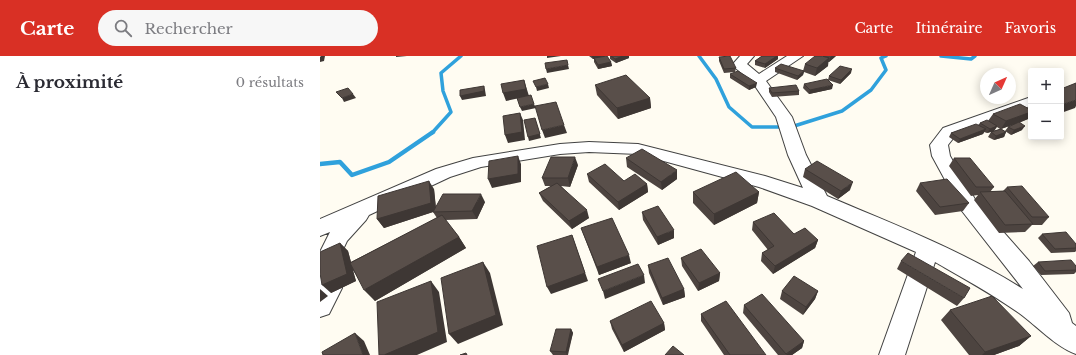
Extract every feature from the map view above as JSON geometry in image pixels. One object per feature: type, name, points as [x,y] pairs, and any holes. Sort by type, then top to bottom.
[{"type":"street","points":[[747,56],[739,65],[758,80],[786,125],[797,155],[819,201]]},
{"type":"street","points":[[758,80],[796,56]]},
{"type":"street","points":[[1028,103],[949,132],[939,145],[941,156],[969,206],[1021,268],[1074,340]]},
{"type":"street","points":[[320,228],[443,173],[479,162],[560,149],[589,147],[638,149],[765,182],[819,201],[928,248],[997,285],[1029,306],[1074,340]]},
{"type":"street","points":[[320,306],[330,288],[327,260],[339,236],[365,208]]},
{"type":"street","points":[[892,355],[928,248]]},
{"type":"building","points":[[607,56],[611,62],[598,65],[594,58]]},
{"type":"building","points":[[611,56],[623,56],[615,59]]},
{"type":"building","points":[[730,56],[736,68],[724,69],[719,57]]},
{"type":"building","points":[[762,56],[777,56],[765,64],[755,61]]},
{"type":"building","points":[[815,56],[829,58],[817,68],[805,64]]},
{"type":"building","points":[[567,60],[568,65],[546,69],[545,63]]},
{"type":"building","points":[[781,64],[804,71],[798,76],[775,68]]},
{"type":"building","points":[[840,66],[852,69],[841,80],[829,76]]},
{"type":"building","points":[[738,71],[757,83],[749,86],[730,74]]},
{"type":"building","points":[[626,75],[650,98],[617,108],[595,85]]},
{"type":"building","points":[[545,78],[548,84],[536,87],[533,81]]},
{"type":"building","points":[[827,79],[833,85],[810,90],[804,84]]},
{"type":"building","points":[[524,80],[526,89],[503,93],[501,84]]},
{"type":"building","points":[[1076,83],[1076,100],[1064,104],[1064,88]]},
{"type":"building","points":[[796,85],[799,91],[772,93],[769,88]]},
{"type":"building","points":[[484,86],[484,91],[460,96],[460,90]]},
{"type":"building","points":[[348,88],[353,94],[342,98],[336,92]]},
{"type":"building","points":[[531,95],[534,104],[520,107],[517,98]]},
{"type":"building","points":[[556,102],[564,125],[542,130],[535,106]]},
{"type":"building","points":[[1020,104],[1028,108],[1028,113],[1006,121],[993,114]]},
{"type":"building","points":[[520,113],[522,132],[505,135],[503,116]]},
{"type":"building","points":[[535,118],[540,134],[528,137],[524,120]]},
{"type":"building","points":[[987,120],[997,126],[990,129],[980,123]]},
{"type":"building","points":[[1019,122],[1025,126],[1014,130],[1008,127]]},
{"type":"building","points":[[976,124],[986,129],[960,139],[951,133]]},
{"type":"building","points":[[1001,129],[1006,132],[996,136],[991,132]]},
{"type":"building","points":[[642,149],[677,170],[661,182],[626,158]]},
{"type":"building","points":[[518,156],[518,174],[488,179],[489,161]]},
{"type":"building","points":[[551,157],[575,157],[568,178],[542,178]]},
{"type":"building","points":[[954,158],[970,158],[994,187],[976,187]]},
{"type":"building","points":[[817,161],[853,182],[841,191],[805,169]]},
{"type":"building","points":[[605,164],[624,181],[635,174],[647,184],[618,202],[587,174]]},
{"type":"building","points":[[736,172],[759,192],[714,214],[693,192]]},
{"type":"building","points":[[947,179],[969,203],[940,207],[920,183]]},
{"type":"building","points":[[429,181],[431,203],[377,219],[378,196]]},
{"type":"building","points":[[557,183],[587,210],[569,221],[539,193]]},
{"type":"building","points":[[1022,186],[1049,217],[1032,217],[1007,187]]},
{"type":"building","points":[[1005,191],[1033,224],[1005,225],[980,192]]},
{"type":"building","points":[[443,194],[481,194],[472,211],[433,212]]},
{"type":"building","points":[[658,206],[674,230],[657,237],[642,212]]},
{"type":"building","points":[[774,213],[794,234],[805,228],[818,240],[775,266],[762,253],[774,246],[753,222]]},
{"type":"building","points":[[442,215],[459,237],[364,290],[350,263]]},
{"type":"building","points":[[612,218],[629,255],[597,267],[581,228]]},
{"type":"building","points":[[1066,232],[1076,244],[1076,248],[1055,249],[1042,234]]},
{"type":"building","points":[[572,235],[585,273],[547,287],[537,246]]},
{"type":"building","points":[[340,243],[347,274],[322,285],[320,273],[320,252]]},
{"type":"building","points":[[701,249],[720,273],[699,283],[681,258]]},
{"type":"building","points":[[908,253],[970,288],[964,298],[901,261]]},
{"type":"building","points":[[668,258],[684,289],[662,298],[648,265]]},
{"type":"building","points":[[1071,260],[1076,266],[1076,270],[1045,271],[1038,262]]},
{"type":"building","points":[[483,262],[496,315],[449,334],[441,278]]},
{"type":"building","points":[[638,264],[644,275],[603,291],[598,279]]},
{"type":"building","points":[[794,276],[818,291],[806,307],[782,291]]},
{"type":"building","points":[[431,281],[438,332],[384,355],[379,355],[377,302]]},
{"type":"building","points":[[762,294],[804,341],[786,354],[744,305]]},
{"type":"building","points":[[992,296],[1031,336],[985,352],[950,310]]},
{"type":"building","points":[[651,301],[664,323],[622,345],[610,321]]},
{"type":"building","points":[[726,301],[766,355],[730,355],[701,314]]},
{"type":"building","points":[[556,329],[571,329],[566,352],[550,351]]},
{"type":"building","points":[[355,333],[363,355],[323,355],[322,352]]},
{"type":"building","points":[[673,346],[684,355],[665,355]]},
{"type":"waterway","points":[[433,132],[451,112],[443,91],[441,73],[461,56]]},
{"type":"waterway","points":[[699,56],[716,79],[729,107],[752,127],[791,127],[842,111],[871,90],[886,70],[881,58],[886,56]]},
{"type":"waterway","points":[[941,56],[971,59],[975,56]]},
{"type":"waterway","points":[[320,164],[340,162],[352,175],[389,162],[433,132]]}]
